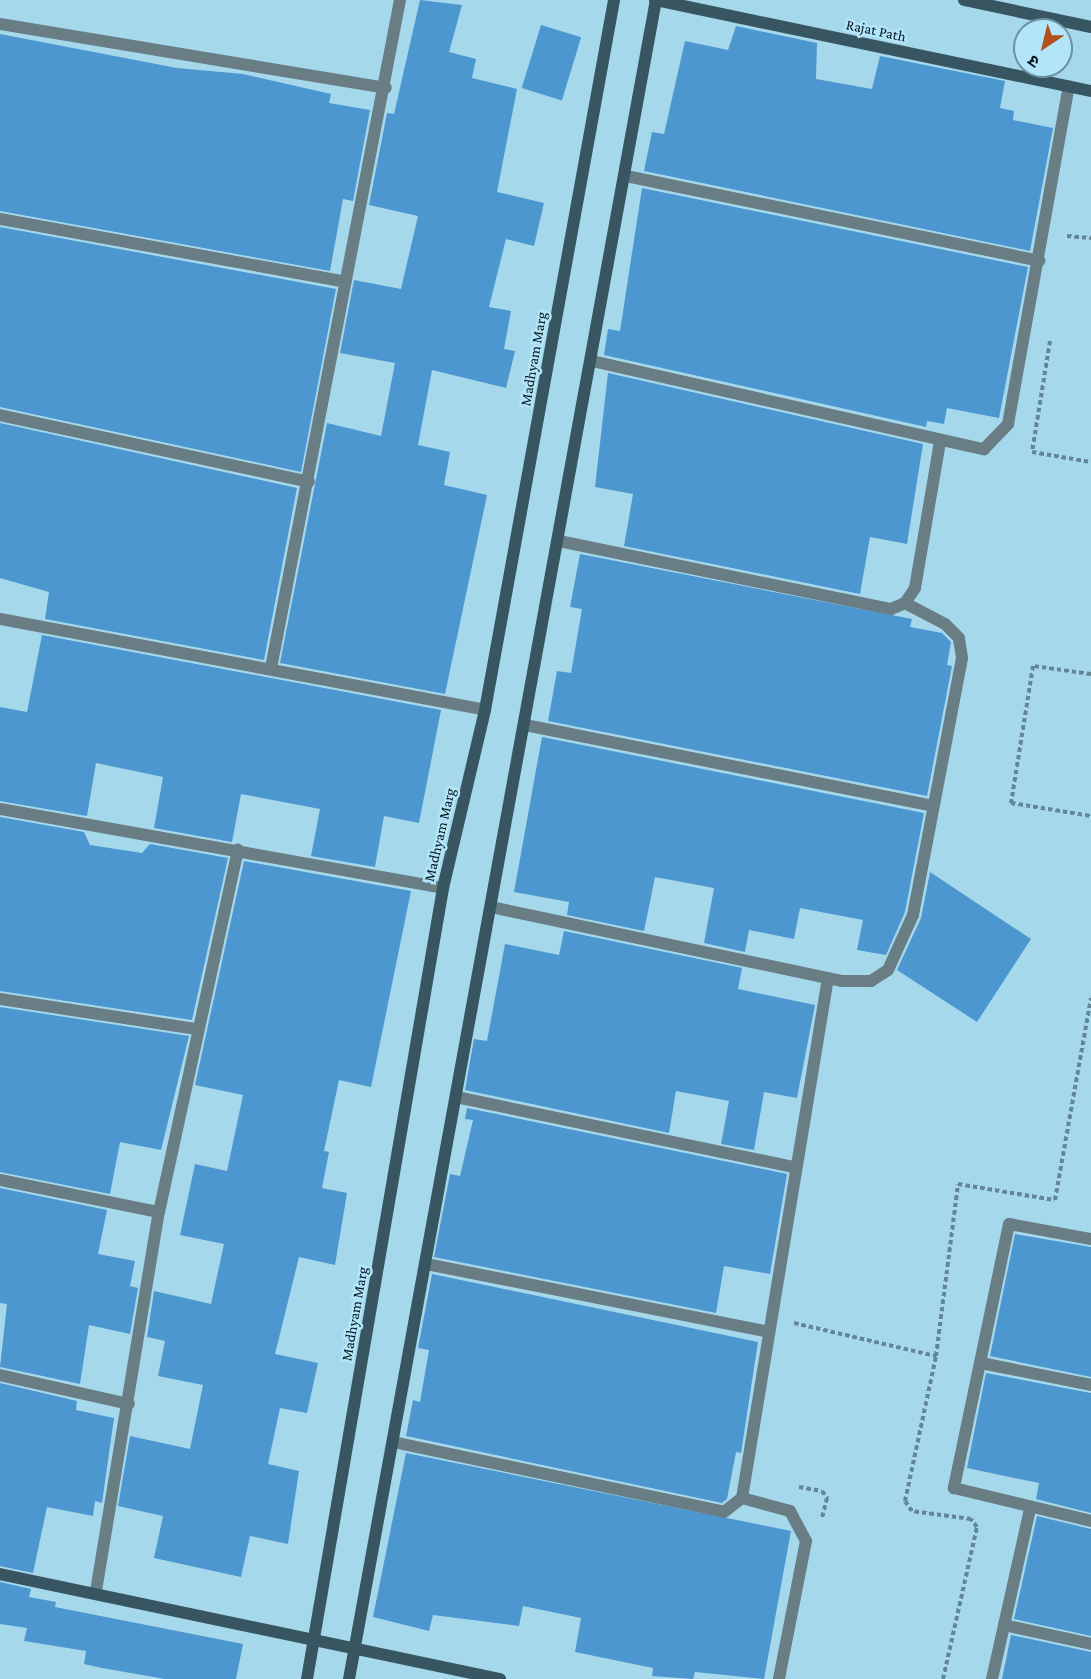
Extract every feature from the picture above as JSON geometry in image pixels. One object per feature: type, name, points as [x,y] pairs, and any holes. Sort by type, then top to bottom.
[{"type":"street","points":[[271,668],[309,482],[345,282],[386,88],[400,0]]},
{"type":"street","name":"Madhyam Marg","points":[[307,1679],[443,888],[485,710],[614,0]]},
{"type":"street","points":[[349,1679],[626,176],[655,0]]},
{"type":"street","name":"Rajat Path","points":[[655,0],[1091,91]]},
{"type":"street","points":[[964,0],[1091,27]]},
{"type":"street","points":[[0,24],[386,88]]},
{"type":"street","points":[[592,360],[940,441],[984,449],[1008,424],[1069,86]]},
{"type":"street","points":[[626,176],[1039,261]]},
{"type":"street","points":[[0,219],[345,282]]},
{"type":"street","points":[[0,415],[309,482]]},
{"type":"street","points":[[559,541],[891,609],[905,603],[915,588],[940,441]]},
{"type":"street","points":[[491,907],[828,978],[872,981],[902,950],[962,658],[959,638],[905,603]]},
{"type":"street","points":[[0,619],[271,668],[485,710]]},
{"type":"street","points":[[525,725],[933,806]]},
{"type":"street","points":[[0,809],[443,888]]},
{"type":"street","points":[[96,1591],[129,1404],[159,1212],[197,1029],[238,850]]},
{"type":"street","points":[[393,1442],[724,1512],[742,1498],[793,1167],[828,978]]},
{"type":"street","points":[[0,999],[197,1029]]},
{"type":"street","points":[[456,1096],[793,1167]]},
{"type":"street","points":[[0,1180],[159,1212]]},
{"type":"street","points":[[1091,1239],[1009,1224],[954,1488],[1030,1509],[1091,1521]]},
{"type":"street","points":[[426,1264],[768,1332]]},
{"type":"street","points":[[981,1363],[1091,1385]]},
{"type":"street","points":[[0,1375],[129,1404]]},
{"type":"street","points":[[742,1498],[790,1511],[806,1541],[779,1679]]},
{"type":"street","points":[[992,1679],[1030,1509]]},
{"type":"street","points":[[0,1574],[96,1591],[314,1642],[500,1679]]},
{"type":"street","points":[[1004,1625],[1091,1644]]},
{"type":"path","points":[[1065,245],[1067,234],[1091,238]]},
{"type":"path","points":[[1050,337],[1032,452],[1091,462]]},
{"type":"path","points":[[1091,674],[1033,666],[1011,803],[1091,816]]},
{"type":"path","points":[[943,1679],[977,1531],[971,1519],[906,1507],[936,1356],[958,1184],[1055,1200],[1091,998]]},
{"type":"path","points":[[792,1334],[794,1323],[936,1356]]},
{"type":"path","points":[[791,1486],[822,1491],[826,1498],[823,1511]]},
{"type":"building","points":[[420,0],[462,5],[449,52],[476,59],[472,78],[517,89],[497,192],[544,203],[534,246],[506,239],[489,307],[511,311],[504,349],[515,351],[506,388],[432,370],[418,445],[450,452],[444,485],[487,495],[445,694],[280,663],[327,423],[381,436],[395,363],[340,353],[354,280],[401,289],[418,216],[369,205],[387,113],[394,114]]},
{"type":"building","points":[[541,25],[581,37],[562,100],[522,88]]},
{"type":"building","points":[[736,26],[817,43],[816,79],[872,89],[880,56],[1005,81],[1000,108],[1014,111],[1013,120],[1053,128],[1030,251],[644,171],[652,132],[664,134],[685,41],[728,50]]},
{"type":"building","points":[[0,34],[177,68],[243,74],[331,94],[329,103],[370,110],[353,201],[343,199],[330,271],[0,211]]},
{"type":"building","points":[[642,188],[1028,267],[999,418],[947,408],[944,424],[927,421],[926,427],[604,355],[608,329],[620,331]]},
{"type":"building","points":[[0,227],[336,289],[301,472],[0,407]]},
{"type":"building","points":[[608,373],[923,444],[907,544],[870,537],[860,594],[624,546],[633,494],[595,487]]},
{"type":"building","points":[[0,423],[297,488],[264,660],[45,619],[49,592],[0,578]]},
{"type":"building","points":[[580,554],[912,619],[910,627],[942,633],[951,642],[947,665],[952,666],[927,796],[548,721],[557,671],[571,673],[582,609],[570,607]]},
{"type":"building","points":[[42,635],[441,710],[419,823],[384,816],[375,867],[311,856],[320,809],[241,794],[232,842],[154,828],[163,777],[96,763],[87,816],[0,801],[0,707],[27,712]]},
{"type":"building","points":[[542,737],[924,813],[905,912],[886,955],[857,950],[863,920],[800,908],[794,939],[749,930],[745,952],[704,943],[714,888],[655,877],[644,931],[567,915],[569,902],[514,892]]},
{"type":"building","points":[[0,817],[84,832],[90,845],[142,853],[150,844],[228,858],[192,1020],[0,991]]},
{"type":"building","points":[[244,861],[411,891],[371,1087],[339,1080],[324,1151],[329,1152],[322,1188],[347,1193],[335,1265],[299,1257],[275,1354],[318,1363],[307,1413],[280,1408],[268,1464],[299,1471],[288,1544],[250,1536],[241,1577],[154,1558],[163,1516],[118,1506],[130,1436],[190,1449],[203,1385],[158,1376],[165,1341],[147,1337],[154,1291],[211,1304],[224,1244],[180,1235],[195,1164],[227,1171],[243,1095],[195,1085]]},
{"type":"building","points":[[930,872],[1031,939],[977,1022],[897,970],[921,918]]},
{"type":"building","points":[[564,931],[742,968],[738,989],[815,1005],[797,1098],[764,1092],[754,1150],[721,1144],[729,1101],[676,1091],[669,1133],[465,1090],[474,1039],[487,1041],[505,944],[559,955]]},
{"type":"building","points":[[0,1007],[189,1036],[161,1150],[120,1142],[110,1194],[0,1172]]},
{"type":"building","points":[[467,1108],[787,1174],[770,1274],[724,1266],[716,1313],[434,1257],[450,1174],[460,1176],[473,1120],[465,1119]]},
{"type":"building","points":[[0,1188],[107,1210],[98,1254],[135,1261],[130,1286],[138,1288],[130,1334],[89,1325],[80,1384],[0,1367],[7,1304],[0,1303]]},
{"type":"building","points":[[1015,1234],[1091,1247],[1091,1377],[990,1356]]},
{"type":"building","points":[[432,1274],[758,1342],[741,1453],[736,1452],[727,1499],[722,1503],[406,1436],[413,1400],[420,1402],[429,1350],[418,1348]]},
{"type":"building","points":[[986,1373],[1091,1393],[1091,1513],[1036,1499],[1039,1483],[967,1468]]},
{"type":"building","points":[[0,1383],[77,1401],[76,1410],[114,1418],[102,1503],[95,1501],[93,1516],[47,1507],[33,1573],[0,1566]]},
{"type":"building","points":[[406,1453],[791,1531],[764,1679],[695,1672],[693,1679],[652,1676],[653,1668],[575,1652],[581,1618],[523,1606],[519,1626],[433,1615],[429,1631],[373,1617]]},
{"type":"building","points":[[1037,1516],[1091,1529],[1091,1636],[1014,1619]]},
{"type":"building","points":[[0,1582],[31,1589],[29,1597],[56,1602],[55,1607],[243,1644],[236,1679],[165,1679],[102,1668],[84,1664],[86,1651],[24,1641],[27,1628],[0,1624]]},
{"type":"building","points":[[1011,1635],[1091,1652],[1091,1679],[1002,1679]]}]
